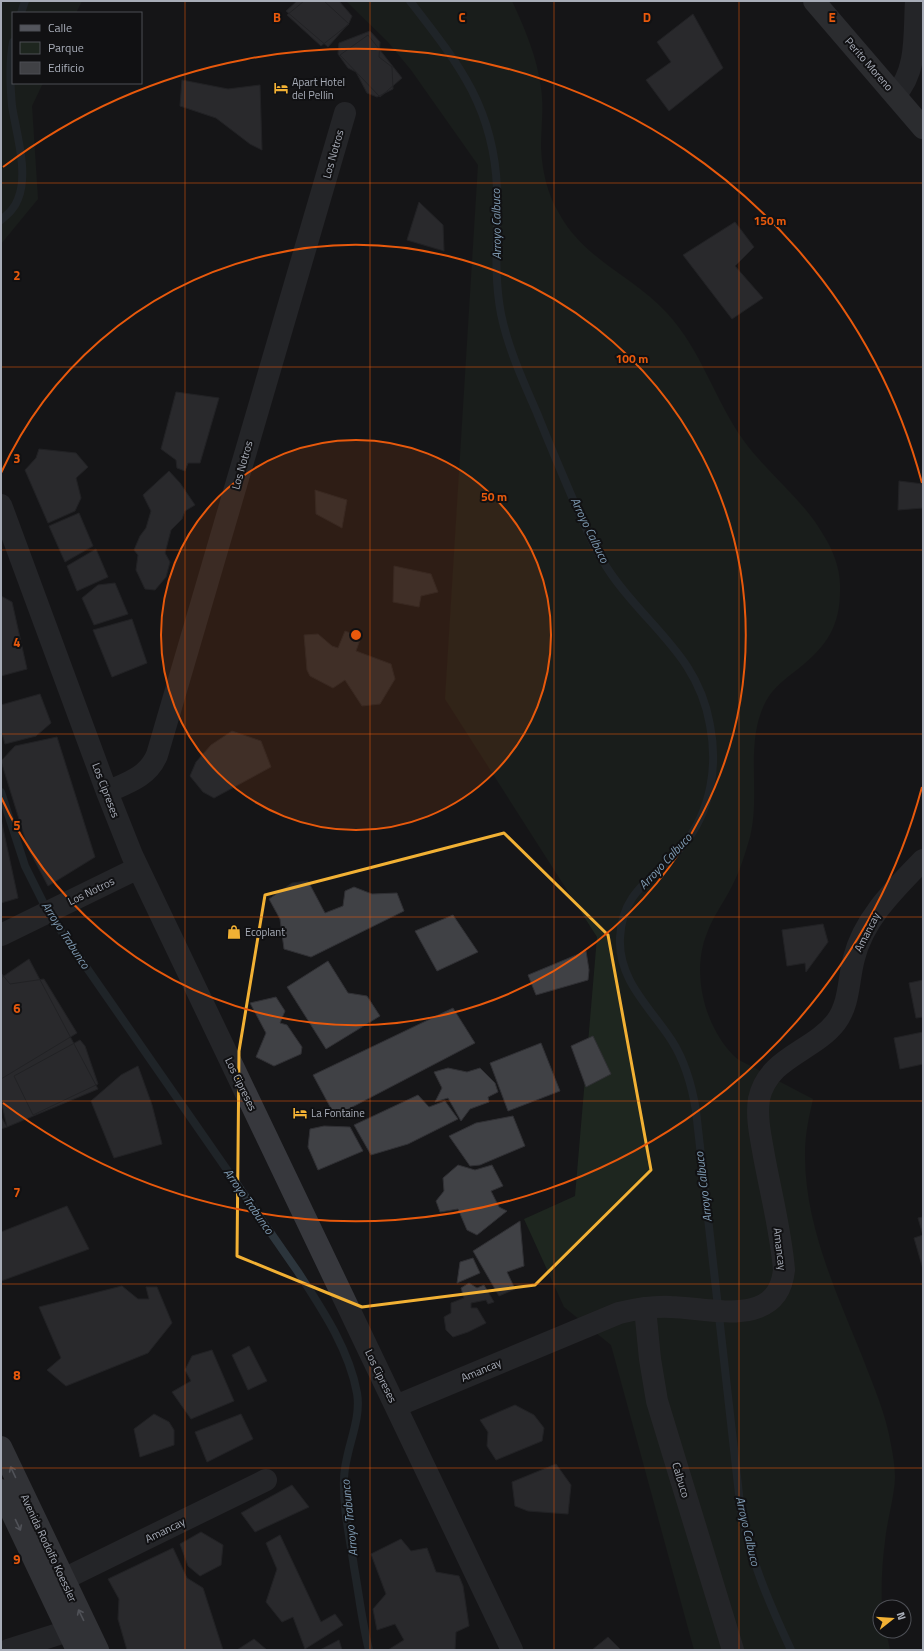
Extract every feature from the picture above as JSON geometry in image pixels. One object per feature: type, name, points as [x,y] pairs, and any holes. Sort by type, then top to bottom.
[{"type":"main road","name":"Perito Moreno","points":[[814,1],[923,128]]},
{"type":"main road","name":"Avenida Rodolfo Koessler","points":[[1,1447],[98,1650]]},
{"type":"main road","name":"Avenida Rodolfo Koessler","points":[[1,1490],[73,1640]]},
{"type":"street","points":[[895,95],[905,83],[911,69],[916,1]]},
{"type":"street","name":"Los Notros","points":[[107,792],[144,774],[152,765],[157,755],[345,113]]},
{"type":"street","name":"Los Cipreses","points":[[1,505],[107,792],[138,868],[512,1650]]},
{"type":"street","name":"Amancay","points":[[396,1406],[605,1318],[645,1308],[672,1307],[735,1312],[758,1308],[769,1302],[777,1293],[782,1282],[783,1259],[759,1129],[759,1100],[763,1086],[779,1065],[826,1033],[837,1021],[849,993],[854,958],[868,924],[889,895],[923,860]]},
{"type":"street","name":"Los Notros","points":[[1,935],[138,868]]},
{"type":"street","name":"Calbuco","points":[[645,1308],[650,1359],[657,1401],[733,1650]]},
{"type":"street","name":"Amancay","points":[[64,1579],[266,1480]]},
{"type":"street","points":[[8,1650],[73,1640]]},
{"type":"highlighted area","points":[[504,833],[608,935],[651,1170],[535,1285],[362,1307],[237,1256],[239,1051],[265,895]]},
{"type":"green space","points":[[1,1],[82,1],[76,12],[12,12],[12,84],[43,84],[32,106],[38,199],[1,244]]},
{"type":"green space","points":[[346,1],[512,1],[530,43],[537,65],[542,103],[541,147],[543,165],[546,182],[555,207],[570,231],[582,244],[653,299],[679,327],[699,359],[733,425],[764,465],[816,523],[833,553],[840,579],[840,599],[835,623],[831,633],[817,651],[772,692],[759,717],[754,750],[754,803],[750,837],[735,880],[707,933],[702,948],[700,964],[703,997],[708,1013],[714,1029],[733,1055],[740,1061],[813,1099],[805,1146],[806,1179],[810,1205],[823,1257],[883,1411],[894,1461],[894,1486],[882,1566],[882,1599],[872,1599],[872,1639],[888,1639],[890,1650],[694,1650],[611,1345],[564,1307],[524,1219],[575,1196],[597,937],[445,699],[478,165],[411,70],[388,42]]},
{"type":"building","points":[[297,1],[339,1],[352,16],[349,23],[328,47],[286,11]]},
{"type":"building","points":[[304,1],[324,1],[349,24],[321,46],[287,15]]},
{"type":"building","points":[[693,14],[723,68],[669,111],[646,80],[671,62],[657,42]]},
{"type":"building","points":[[370,31],[380,42],[379,57],[392,67],[393,89],[377,97],[367,93],[356,72],[348,68],[338,54],[339,43]]},
{"type":"building","points":[[368,35],[402,78],[380,97],[340,55]]},
{"type":"building","points":[[182,80],[228,89],[260,85],[262,150],[250,144],[216,118],[180,106]]},
{"type":"building","points":[[419,202],[443,225],[444,251],[407,240]]},
{"type":"building","points":[[735,222],[754,247],[735,266],[763,298],[732,319],[683,255]]},
{"type":"building","points":[[176,392],[219,398],[200,463],[188,463],[185,471],[177,468],[176,460],[161,449]]},
{"type":"building","points":[[39,449],[76,453],[88,467],[76,478],[81,498],[75,511],[48,523],[25,470],[36,458]]},
{"type":"building","points":[[169,471],[180,483],[195,505],[185,511],[182,519],[171,530],[165,553],[170,562],[166,577],[155,590],[145,589],[136,570],[138,555],[134,550],[140,536],[146,528],[151,511],[143,495]]},
{"type":"building","points":[[899,481],[923,484],[923,508],[898,510]]},
{"type":"building","points":[[315,490],[347,500],[342,528],[316,514]]},
{"type":"building","points":[[79,513],[93,546],[65,562],[49,526]]},
{"type":"building","points":[[96,549],[108,577],[77,591],[67,566]]},
{"type":"building","points":[[394,566],[431,574],[438,592],[421,596],[419,607],[393,602]]},
{"type":"building","points":[[115,583],[128,614],[94,625],[82,598],[98,585]]},
{"type":"building","points":[[1,596],[12,602],[27,669],[1,676]]},
{"type":"building","points":[[132,619],[147,663],[112,677],[93,630]]},
{"type":"building","points":[[345,631],[361,637],[356,651],[391,664],[395,679],[380,704],[362,706],[345,680],[333,688],[310,676],[307,670],[304,635],[318,634],[332,646],[338,648]]},
{"type":"building","points":[[40,694],[51,723],[36,736],[5,744],[1,730],[1,705]]},
{"type":"building","points":[[232,731],[261,741],[271,767],[214,798],[203,792],[190,776],[196,762],[211,745]]},
{"type":"building","points":[[57,737],[95,857],[48,886],[28,848],[1,761],[15,746]]},
{"type":"building","points":[[1,819],[18,898],[1,903]]},
{"type":"building","points":[[308,881],[325,913],[343,906],[345,891],[354,887],[372,894],[397,893],[404,911],[311,957],[284,949],[280,919],[269,899],[292,883]]},
{"type":"building","points":[[453,915],[478,952],[437,971],[415,931]]},
{"type":"building","points":[[823,924],[828,942],[806,972],[805,963],[787,966],[782,930]]},
{"type":"building","points":[[586,951],[589,970],[588,980],[536,995],[528,975]]},
{"type":"building","points":[[29,959],[98,1089],[7,1127],[1,1100],[1,978]]},
{"type":"building","points":[[328,961],[348,993],[367,996],[380,1016],[326,1049],[287,987]]},
{"type":"building","points":[[1,973],[10,984],[44,979],[77,1033],[1,1079]]},
{"type":"building","points":[[923,980],[923,1017],[916,1018],[909,983]]},
{"type":"building","points":[[276,997],[285,1011],[280,1023],[287,1025],[302,1047],[301,1054],[274,1066],[256,1057],[266,1033],[250,1003]]},
{"type":"building","points":[[453,1008],[475,1043],[335,1116],[313,1075]]},
{"type":"building","points":[[923,1032],[923,1064],[900,1069],[894,1038]]},
{"type":"building","points":[[593,1036],[611,1074],[586,1087],[571,1046]]},
{"type":"building","points":[[80,1040],[85,1046],[98,1084],[33,1115],[14,1076]]},
{"type":"building","points":[[541,1043],[560,1091],[508,1111],[490,1063]]},
{"type":"building","points":[[138,1066],[152,1105],[162,1144],[114,1158],[91,1101],[121,1075]]},
{"type":"building","points":[[448,1068],[467,1072],[480,1068],[495,1083],[498,1092],[488,1097],[489,1102],[470,1109],[461,1121],[448,1098],[435,1102],[442,1088],[434,1072]]},
{"type":"building","points":[[418,1095],[429,1107],[445,1101],[458,1119],[408,1144],[371,1155],[354,1125]]},
{"type":"building","points":[[513,1116],[525,1146],[480,1165],[470,1166],[449,1136],[476,1123]]},
{"type":"building","points":[[1,1117],[7,1127],[1,1129]]},
{"type":"building","points":[[324,1126],[350,1127],[363,1151],[318,1170],[308,1147],[310,1129]]},
{"type":"building","points":[[458,1165],[475,1170],[492,1165],[503,1186],[491,1191],[499,1207],[507,1211],[477,1235],[467,1230],[458,1209],[440,1212],[436,1201],[444,1191],[443,1178]]},
{"type":"building","points":[[67,1206],[89,1249],[1,1281],[1,1232]]},
{"type":"building","points":[[923,1217],[923,1235],[918,1218]]},
{"type":"building","points":[[520,1221],[524,1266],[507,1272],[515,1289],[499,1296],[473,1251]]},
{"type":"building","points":[[923,1235],[923,1269],[914,1238]]},
{"type":"building","points":[[473,1258],[480,1273],[457,1283],[460,1262]]},
{"type":"building","points":[[469,1283],[477,1288],[484,1285],[494,1302],[488,1304],[486,1300],[471,1303],[471,1308],[477,1308],[486,1323],[468,1332],[453,1337],[446,1330],[444,1317],[451,1313],[451,1303],[464,1298],[461,1288]]},
{"type":"building","points":[[122,1286],[138,1299],[149,1299],[146,1287],[157,1287],[172,1323],[148,1353],[66,1386],[47,1370],[61,1358],[39,1307]]},
{"type":"building","points":[[249,1346],[267,1381],[248,1390],[232,1355]]},
{"type":"building","points":[[212,1350],[234,1401],[191,1419],[172,1392],[191,1381],[185,1370],[192,1356]]},
{"type":"building","points":[[515,1405],[534,1415],[544,1428],[542,1441],[496,1460],[487,1446],[488,1432],[480,1420]]},
{"type":"building","points":[[154,1414],[169,1422],[174,1430],[174,1445],[140,1457],[134,1429]]},
{"type":"building","points":[[241,1414],[253,1439],[207,1462],[195,1432]]},
{"type":"building","points":[[556,1464],[571,1485],[568,1514],[528,1511],[515,1506],[512,1482]]},
{"type":"building","points":[[292,1485],[309,1507],[255,1532],[241,1513]]},
{"type":"building","points":[[201,1532],[223,1545],[221,1565],[200,1576],[188,1566],[180,1544]]},
{"type":"building","points":[[280,1535],[321,1622],[335,1614],[343,1625],[305,1649],[293,1617],[282,1622],[266,1602],[277,1569],[266,1543]]},
{"type":"building","points":[[401,1539],[411,1551],[427,1548],[436,1572],[459,1576],[463,1586],[469,1626],[456,1632],[455,1650],[388,1650],[404,1640],[395,1624],[377,1630],[373,1609],[386,1594],[371,1554]]},
{"type":"building","points":[[173,1548],[187,1578],[203,1588],[223,1650],[127,1650],[118,1619],[119,1599],[108,1579]]},
{"type":"building","points":[[608,1637],[621,1650],[592,1650]]},
{"type":"building","points":[[254,1639],[267,1650],[237,1650]]},
{"type":"building","points":[[339,1640],[342,1650],[320,1650]]},
{"type":"waterway","name":"Arroyo Trabunco","points":[[21,12],[25,1]]},
{"type":"waterway","name":"Arroyo Calbuco","points":[[410,1],[458,66],[481,110],[489,134],[494,160],[497,189],[496,267],[501,314],[521,377],[578,511],[600,556],[611,574],[631,600],[660,632],[685,664],[696,682],[704,702],[710,725],[713,756],[712,772],[710,787],[701,816],[694,830],[675,855],[643,884],[634,895],[627,907],[622,921],[620,938],[621,953],[624,968],[630,981],[677,1049],[685,1066],[693,1093],[741,1512],[750,1548],[762,1582],[791,1650]]},
{"type":"waterway","name":"Arroyo Trabunco","points":[[1,220],[11,211],[17,202],[21,189],[22,177],[21,152],[11,98],[10,66],[12,50]]},
{"type":"waterway","name":"Arroyo Trabunco","points":[[1,792],[25,866],[48,912],[298,1272],[334,1330],[348,1361],[357,1393],[358,1404],[355,1426],[345,1469],[344,1491],[362,1619],[369,1650]]},
{"type":"place","name":"Apart Hotel del Pellin","points":[[281,88]]},
{"type":"place","name":"Ecoplant","points":[[234,932]]},
{"type":"place","name":"La Fontaine","points":[[300,1113]]}]
